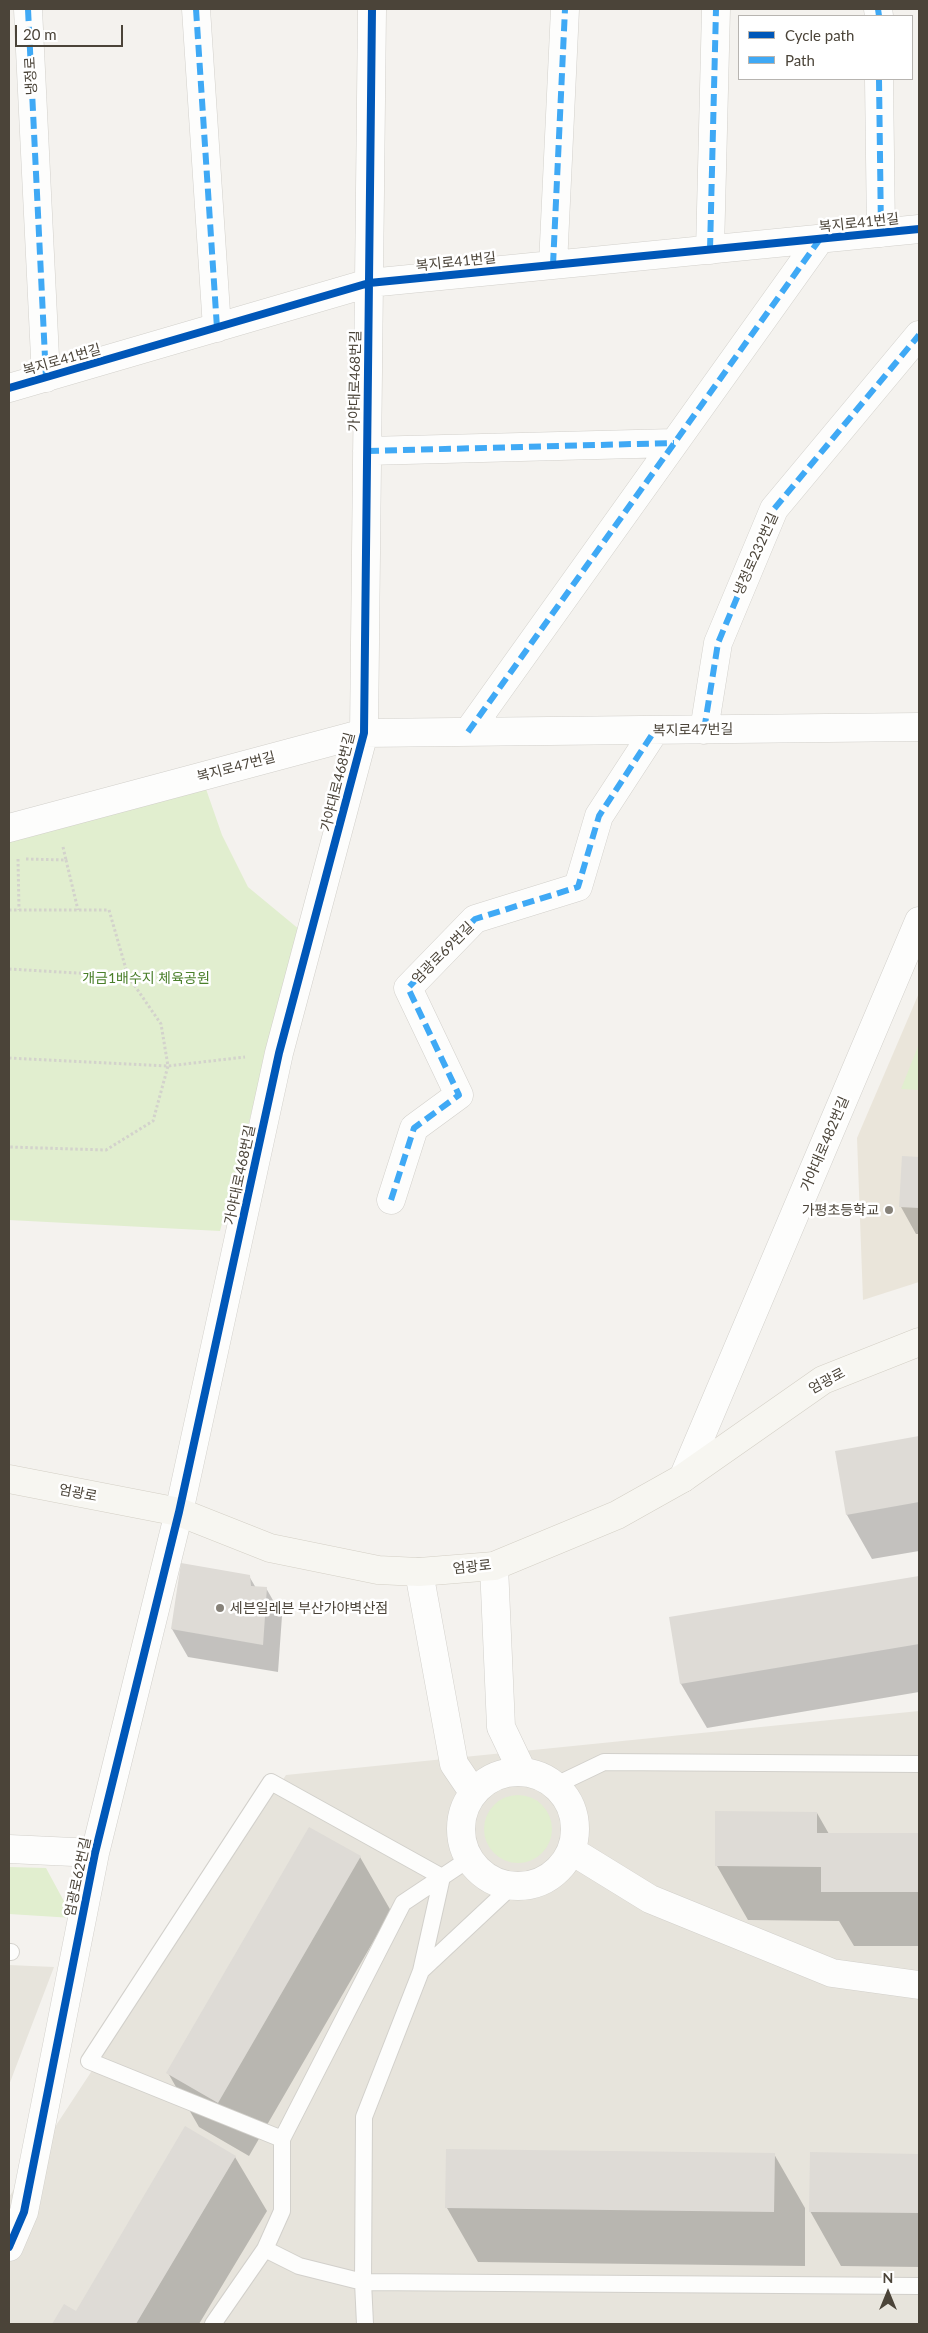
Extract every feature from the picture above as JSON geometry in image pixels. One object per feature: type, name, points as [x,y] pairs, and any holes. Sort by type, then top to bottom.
[{"type":"main road","name":"엄광로","points":[[9,1479],[179,1512],[270,1548],[378,1570],[420,1572],[494,1566],[618,1516],[683,1478],[823,1380],[919,1342]]},
{"type":"street","name":"냉정로","points":[[28,9],[35,142]]},
{"type":"street","points":[[196,9],[217,328]]},
{"type":"street","name":"가야대로468번길","points":[[179,1512],[279,1053],[364,733],[372,9]]},
{"type":"street","points":[[710,250],[716,9]]},
{"type":"street","points":[[553,266],[565,11]]},
{"type":"street","name":"복지로41번길","points":[[879,80],[881,233]]},
{"type":"street","name":"복지로41번길","points":[[35,142],[46,378]]},
{"type":"street","name":"복지로41번길","points":[[9,388],[369,283],[919,230]]},
{"type":"street","name":"복지로41번길","points":[[468,732],[820,239]]},
{"type":"street","name":"냉정로232번길","points":[[704,730],[718,642],[774,510],[919,335]]},
{"type":"street","name":"가야대로468번길","points":[[367,451],[674,443]]},
{"type":"street","name":"복지로47번길","points":[[9,828],[364,733],[919,727]]},
{"type":"street","name":"엄광로69번길","points":[[391,1200],[414,1128],[459,1095],[408,988],[475,919],[578,887],[599,816],[655,730]]},
{"type":"street","name":"가야대로482번길","points":[[683,1478],[919,922]]},
{"type":"street","name":"엄광로62번길","points":[[9,2247],[24,2212],[95,1853],[179,1512]]},
{"type":"street","points":[[494,1566],[501,1727],[522,1771]]},
{"type":"street","points":[[420,1572],[454,1764],[473,1792]]},
{"type":"street","points":[[522,1771],[540,1775],[556,1785],[568,1798],[575,1816],[576,1834],[572,1851],[562,1867],[547,1879],[530,1885],[512,1886],[495,1882],[480,1872],[469,1859],[462,1843],[460,1825],[464,1808],[473,1792],[487,1780],[504,1773],[522,1771]]},
{"type":"street","name":"엄광로62번길","points":[[9,1849],[95,1853]]},
{"type":"street","points":[[572,1851],[650,1898],[832,1973],[919,1985]]},
{"type":"lane","points":[[556,1785],[604,1762],[919,1764]]},
{"type":"lane","points":[[282,2139],[89,2061],[271,1782],[442,1877]]},
{"type":"lane","points":[[213,2324],[265,2249],[282,2211],[282,2139],[403,1903],[469,1859]]},
{"type":"lane","points":[[365,2324],[363,2282],[364,2117],[421,1971],[442,1877]]},
{"type":"lane","points":[[421,1971],[512,1886]]},
{"type":"lane","points":[[265,2249],[299,2266],[363,2282],[919,2286]]},
{"type":"path","points":[[19,910],[18,858],[66,860],[78,910]]},
{"type":"path","points":[[9,910],[109,910],[128,976],[161,1024],[168,1066],[153,1121],[106,1150],[9,1147]]},
{"type":"path","points":[[9,969],[128,976]]},
{"type":"path","points":[[9,1058],[168,1066],[279,1053]]},
{"type":"shaded area","name":"가평초등학교","points":[[919,993],[919,1282],[863,1300],[857,1138]]},
{"type":"shaded area","points":[[919,1711],[919,2324],[9,2324],[9,2197],[286,1775]]},
{"type":"shaded area","points":[[9,1965],[54,1967],[9,2085]]},
{"type":"green space","name":"개금1배수지 체육공원","points":[[206,789],[222,835],[248,887],[300,930],[220,1231],[9,1220],[9,842]]},
{"type":"green space","points":[[919,1044],[919,1090],[901,1089]]},
{"type":"green space","points":[[518,1795],[531,1798],[542,1805],[549,1816],[552,1829],[549,1842],[542,1853],[531,1860],[518,1863],[505,1860],[494,1853],[487,1842],[484,1829],[487,1816],[494,1805],[505,1798]]},
{"type":"green space","points":[[9,1867],[46,1868],[73,1918],[9,1914]]},
{"type":"building","points":[[902,1156],[919,1157],[919,1208],[899,1207]]},
{"type":"building","points":[[919,1436],[919,1502],[846,1515],[835,1451]]},
{"type":"building","name":"세븐일레븐 부산가야벽산점","points":[[181,1563],[250,1575],[251,1586],[267,1587],[263,1645],[171,1629]]},
{"type":"building","points":[[919,1576],[919,1644],[680,1684],[669,1617]]},
{"type":"building","points":[[715,1811],[817,1812],[817,1833],[919,1833],[919,1892],[821,1892],[821,1867],[715,1866]]},
{"type":"building","points":[[309,1827],[361,1856],[218,2103],[166,2073]]},
{"type":"building","points":[[185,2126],[236,2156],[136,2324],[52,2324],[64,2304],[76,2311]]},
{"type":"building","points":[[446,2149],[775,2153],[774,2212],[445,2208]]},
{"type":"building","points":[[810,2152],[919,2154],[919,2213],[809,2212]]},
{"type":"marked path","points":[[28,9],[46,378]]},
{"type":"marked path","points":[[196,9],[217,328]]},
{"type":"marked path","points":[[553,265],[565,9]]},
{"type":"marked path","points":[[710,250],[716,9]]},
{"type":"marked path","points":[[878,9],[879,15]]},
{"type":"marked path","points":[[879,80],[881,233]]},
{"type":"marked path","points":[[468,732],[820,239]]},
{"type":"marked path","points":[[704,730],[718,643],[774,509],[919,335]]},
{"type":"marked path","points":[[367,451],[674,443]]},
{"type":"marked path","points":[[391,1200],[414,1128],[459,1095],[408,988],[475,919],[578,887],[599,816],[655,730]]},
{"type":"cycle path","points":[[9,2247],[24,2212],[95,1853],[179,1512],[279,1053],[364,733],[372,9]]},
{"type":"cycle path","points":[[9,388],[369,283],[919,229]]},
{"type":"place","name":"가평초등학교","points":[[889,1210]]},
{"type":"place","name":"세븐일레븐 부산가야벽산점","points":[[220,1608]]}]
